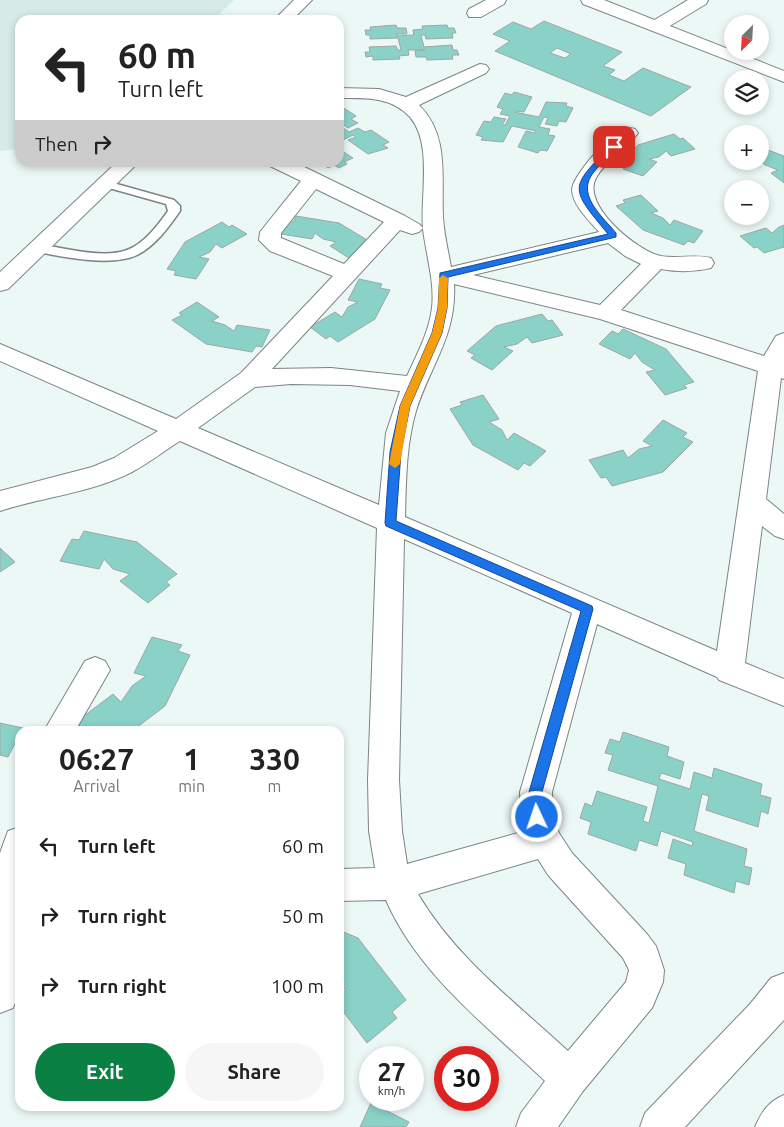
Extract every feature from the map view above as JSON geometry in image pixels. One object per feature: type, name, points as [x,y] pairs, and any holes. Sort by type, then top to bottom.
[{"type":"street","points":[[288,15],[304,0]]},
{"type":"street","points":[[475,12],[498,0]]},
{"type":"street","points":[[589,0],[784,77]]},
{"type":"street","points":[[657,26],[700,0]]},
{"type":"street","points":[[408,103],[480,69]]},
{"type":"street","points":[[344,93],[371,92],[408,103],[422,122],[432,148],[435,240],[443,275],[442,308],[437,333],[412,386],[405,406],[396,452],[390,523],[383,811],[385,836],[396,884],[414,918],[432,946],[450,967],[570,1078]]},
{"type":"street","points":[[628,133],[588,174],[583,187],[586,202],[613,235],[631,251],[656,261],[680,265],[703,263]]},
{"type":"street","points":[[0,284],[124,167]]},
{"type":"street","points":[[288,167],[398,220],[435,240]]},
{"type":"street","points":[[313,179],[272,232],[270,240],[278,246],[346,273]]},
{"type":"street","points":[[0,501],[101,474],[123,465],[178,430],[249,378],[398,220]]},
{"type":"street","points":[[443,275],[613,235]]},
{"type":"street","points":[[605,313],[656,261]]},
{"type":"street","points":[[443,275],[605,313],[778,368]]},
{"type":"street","points":[[729,671],[751,501],[784,341]]},
{"type":"street","points":[[0,352],[784,694]]},
{"type":"street","points":[[249,378],[290,374],[331,374],[372,378],[412,386]]},
{"type":"street","points":[[751,501],[784,529]]},
{"type":"street","points":[[535,1127],[570,1078],[646,984],[647,971],[644,957],[560,864],[545,841],[537,817],[536,792],[587,609]]},
{"type":"street","points":[[62,726],[95,670]]},
{"type":"street","points":[[344,885],[396,884],[545,841]]},
{"type":"street","points":[[0,995],[14,856]]},
{"type":"street","points":[[659,1127],[763,1017],[784,991]]},
{"type":"lane","points":[[39,248],[111,257],[129,254],[143,246],[174,212],[174,206],[170,202],[106,184]]},
{"type":"shaded area","points":[[0,0],[234,0],[218,15],[15,15],[15,150],[0,151]]},
{"type":"building","points":[[544,21],[622,52],[603,66],[615,70],[609,75],[624,81],[643,68],[691,87],[651,116],[495,51],[510,41],[493,34],[513,22],[531,29]],"holes":[[[557,48],[571,54],[565,58],[550,53]]]},
{"type":"building","points":[[396,25],[397,28],[406,28],[407,34],[397,34],[397,36],[414,35],[413,30],[423,29],[422,26],[447,25],[448,28],[454,28],[456,33],[452,33],[453,38],[426,39],[425,35],[421,35],[424,47],[452,45],[453,50],[457,50],[459,55],[452,55],[453,59],[427,60],[426,57],[416,57],[415,51],[425,50],[408,50],[409,55],[399,56],[400,59],[373,60],[373,56],[366,57],[365,52],[370,52],[369,47],[396,46],[398,50],[401,50],[398,38],[370,39],[370,35],[366,35],[365,30],[371,30],[370,27]]},
{"type":"building","points":[[514,92],[532,97],[524,112],[514,112],[539,117],[546,102],[567,103],[566,106],[573,108],[566,122],[559,121],[557,126],[545,124],[548,118],[544,117],[539,127],[550,129],[548,135],[555,136],[547,151],[540,150],[538,153],[518,147],[526,131],[535,133],[536,131],[512,126],[503,142],[481,140],[483,137],[476,135],[484,121],[491,122],[494,117],[506,119],[502,125],[505,125],[510,116],[500,114],[503,109],[497,107],[505,93],[512,95]]},
{"type":"building","points":[[344,108],[356,116],[351,119],[358,123],[348,128],[344,125]]},
{"type":"building","points":[[344,128],[349,132],[358,128],[365,132],[371,130],[389,142],[383,145],[388,148],[368,154],[348,140],[356,137],[353,135],[344,140]]},
{"type":"building","points":[[674,134],[680,139],[683,138],[695,149],[671,156],[666,151],[659,157],[649,159],[657,162],[643,176],[623,169],[626,167],[618,164],[638,145]]},
{"type":"building","points":[[769,150],[784,156],[784,183],[771,173],[778,170],[769,167]]},
{"type":"building","points":[[344,152],[353,158],[344,162]]},
{"type":"building","points":[[641,195],[658,211],[651,213],[663,218],[670,225],[674,220],[703,231],[694,243],[688,241],[684,245],[643,230],[616,206],[625,203],[623,200]]},
{"type":"building","points":[[296,216],[339,223],[372,243],[352,260],[330,246],[336,242],[323,239],[315,233],[312,239],[281,234],[288,221],[293,222]]},
{"type":"building","points":[[222,222],[229,227],[232,225],[247,234],[222,248],[216,244],[210,252],[199,257],[209,259],[196,279],[174,275],[176,271],[167,269],[185,242]]},
{"type":"building","points":[[784,225],[784,247],[764,253],[757,247],[754,248],[740,236],[766,228],[772,233]]},
{"type":"building","points":[[359,279],[382,284],[380,288],[390,290],[375,319],[338,342],[330,336],[326,339],[310,327],[335,312],[342,317],[348,307],[358,302],[348,300]]},
{"type":"building","points":[[197,302],[219,317],[212,321],[225,325],[234,331],[237,325],[270,330],[262,347],[256,346],[252,352],[206,344],[172,320],[182,315],[179,313]]},
{"type":"building","points":[[542,314],[548,321],[552,320],[563,335],[532,343],[527,337],[517,344],[504,347],[513,351],[492,370],[471,358],[475,355],[467,351],[496,326]]},
{"type":"building","points":[[623,329],[666,349],[694,382],[684,385],[687,388],[665,395],[646,372],[655,370],[642,362],[635,353],[630,359],[599,344],[612,331],[618,334]]},
{"type":"building","points":[[483,395],[499,419],[489,422],[502,430],[507,440],[514,433],[546,451],[530,466],[524,463],[518,470],[473,445],[450,409],[462,405],[460,402]]},
{"type":"building","points":[[663,420],[687,433],[683,437],[693,442],[663,472],[612,486],[606,477],[601,478],[589,460],[623,450],[628,458],[639,449],[652,446],[643,441]]},
{"type":"building","points":[[84,531],[137,542],[177,574],[166,582],[170,585],[148,603],[120,581],[130,574],[113,569],[104,559],[99,569],[60,561],[72,539],[79,540]]},
{"type":"building","points":[[0,548],[15,562],[0,572]]},
{"type":"building","points":[[152,637],[182,645],[178,651],[190,655],[165,706],[139,726],[80,726],[76,722],[113,694],[121,702],[132,686],[146,676],[134,673]]},
{"type":"building","points":[[0,723],[15,726],[15,743],[8,757],[0,755]]},
{"type":"building","points":[[623,732],[669,747],[667,756],[684,762],[680,779],[661,773],[659,779],[690,789],[694,772],[712,778],[714,768],[762,784],[760,795],[771,798],[768,814],[761,811],[758,827],[706,810],[709,796],[702,794],[694,831],[747,849],[744,866],[752,868],[749,885],[736,881],[734,893],[684,875],[686,864],[668,858],[673,839],[692,846],[693,842],[661,831],[657,846],[639,840],[636,851],[588,834],[591,822],[580,818],[585,803],[592,806],[597,791],[647,807],[643,821],[649,823],[658,786],[608,770],[613,755],[605,753],[610,739],[620,742]]},
{"type":"building","points":[[344,932],[358,938],[406,1000],[392,1012],[397,1018],[367,1043],[344,1013],[344,992],[346,990],[344,989]]},
{"type":"building","points":[[367,1111],[387,1111],[409,1122],[406,1127],[360,1127]]},
{"type":"slow traffic","points":[[395,464],[405,406],[412,386],[437,333],[442,308],[443,278]]},
{"type":"route","points":[[537,817],[536,792],[587,609],[390,523],[396,452],[405,406],[412,386],[437,333],[442,308],[443,275],[613,235],[586,202],[583,187],[584,180],[588,174],[614,147]]}]
